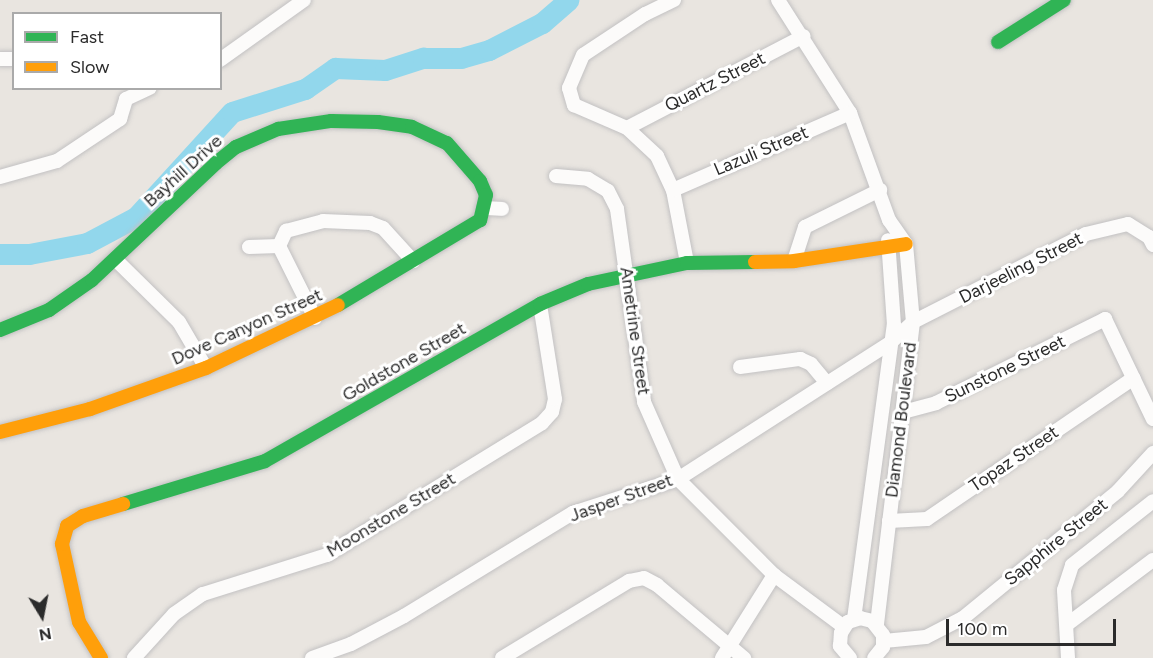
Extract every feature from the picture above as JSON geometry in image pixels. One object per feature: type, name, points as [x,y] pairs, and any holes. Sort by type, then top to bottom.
[{"type":"street","points":[[222,59],[304,0]]},
{"type":"street","points":[[675,0],[645,14],[583,55],[569,88],[574,105],[627,128],[657,156],[673,190],[687,263]]},
{"type":"street","name":"Diamond Boulevard","points":[[778,0],[804,36],[850,113],[880,190],[889,220],[906,244],[913,322],[877,624]]},
{"type":"street","points":[[999,42],[1064,0]]},
{"type":"street","name":"Quartz Street","points":[[627,128],[804,36]]},
{"type":"street","points":[[0,177],[57,161],[120,119],[123,94],[141,90]]},
{"type":"street","name":"Lazuli Street","points":[[673,190],[850,113]]},
{"type":"street","name":"Bayhill Drive","points":[[0,330],[49,310],[116,260],[196,181],[236,147],[258,136],[305,124],[378,122],[432,134],[459,154],[480,181],[486,195],[485,208]]},
{"type":"street","name":"Ametrine Street","points":[[556,176],[588,178],[608,191],[617,209],[644,402],[678,479],[774,575],[849,623]]},
{"type":"street","points":[[794,261],[805,227],[880,190]]},
{"type":"street","points":[[485,208],[502,209]]},
{"type":"street","name":"Dove Canyon Street","points":[[0,432],[90,409],[206,368],[315,318],[466,231],[480,220],[485,208]]},
{"type":"street","points":[[315,318],[279,246],[279,238],[295,227],[356,220],[383,228],[413,261]]},
{"type":"street","name":"Diamond Boulevard","points":[[848,658],[840,639],[849,623],[891,342],[889,220]]},
{"type":"street","name":"Darjeeling Street","points":[[891,342],[913,322],[1086,234],[1128,224],[1149,237],[1153,245]]},
{"type":"street","name":"Goldstone Street","points":[[101,658],[79,622],[62,544],[67,526],[83,516],[265,461],[540,304],[588,284],[628,278],[687,263],[794,261],[906,244]]},
{"type":"street","points":[[249,247],[279,246]]},
{"type":"street","points":[[116,260],[179,322],[206,368]]},
{"type":"street","name":"Moonstone Street","points":[[134,658],[174,614],[204,594],[236,581],[292,568],[327,555],[542,423],[552,412],[555,399],[540,304]]},
{"type":"street","name":"Sunstone Street","points":[[903,412],[936,403],[1105,319],[1134,378]]},
{"type":"street","name":"Jasper Street","points":[[312,658],[351,644],[404,616],[573,513],[678,479],[891,342]]},
{"type":"street","points":[[740,367],[800,359],[811,364],[827,383]]},
{"type":"street","points":[[1134,378],[1153,419]]},
{"type":"street","name":"Topaz Street","points":[[890,521],[927,519],[1134,378]]},
{"type":"street","name":"Sapphire Street","points":[[884,641],[926,637],[963,618],[1118,491],[1153,453]]},
{"type":"street","points":[[1068,658],[1069,623],[1064,590],[1072,565],[1153,501]]},
{"type":"street","points":[[1069,623],[1153,560]]},
{"type":"street","points":[[722,658],[774,575]]},
{"type":"street","points":[[502,658],[629,581],[644,578],[657,585],[744,658]]},
{"type":"street","points":[[849,623],[866,619],[877,624],[884,641],[874,658]]},
{"type":"waterway","points":[[0,254],[29,254],[87,243],[136,217],[232,112],[305,89],[335,68],[385,70],[423,58],[461,58],[489,50],[542,23],[568,0]]},
{"type":"traffic: fast","points":[[998,42],[1064,0]]},
{"type":"traffic: fast","points":[[0,330],[49,310],[92,280],[216,163],[236,147],[278,129],[331,121],[378,122],[412,127],[447,143],[480,181],[486,195],[480,220],[338,305]]},
{"type":"traffic: fast","points":[[123,504],[265,461],[540,304],[588,284],[687,263],[755,262]]},
{"type":"traffic: slow","points":[[755,262],[794,261],[906,244]]},
{"type":"traffic: slow","points":[[0,432],[90,409],[206,368],[338,305]]},
{"type":"traffic: slow","points":[[101,658],[79,622],[62,544],[67,526],[83,516],[123,504]]}]
